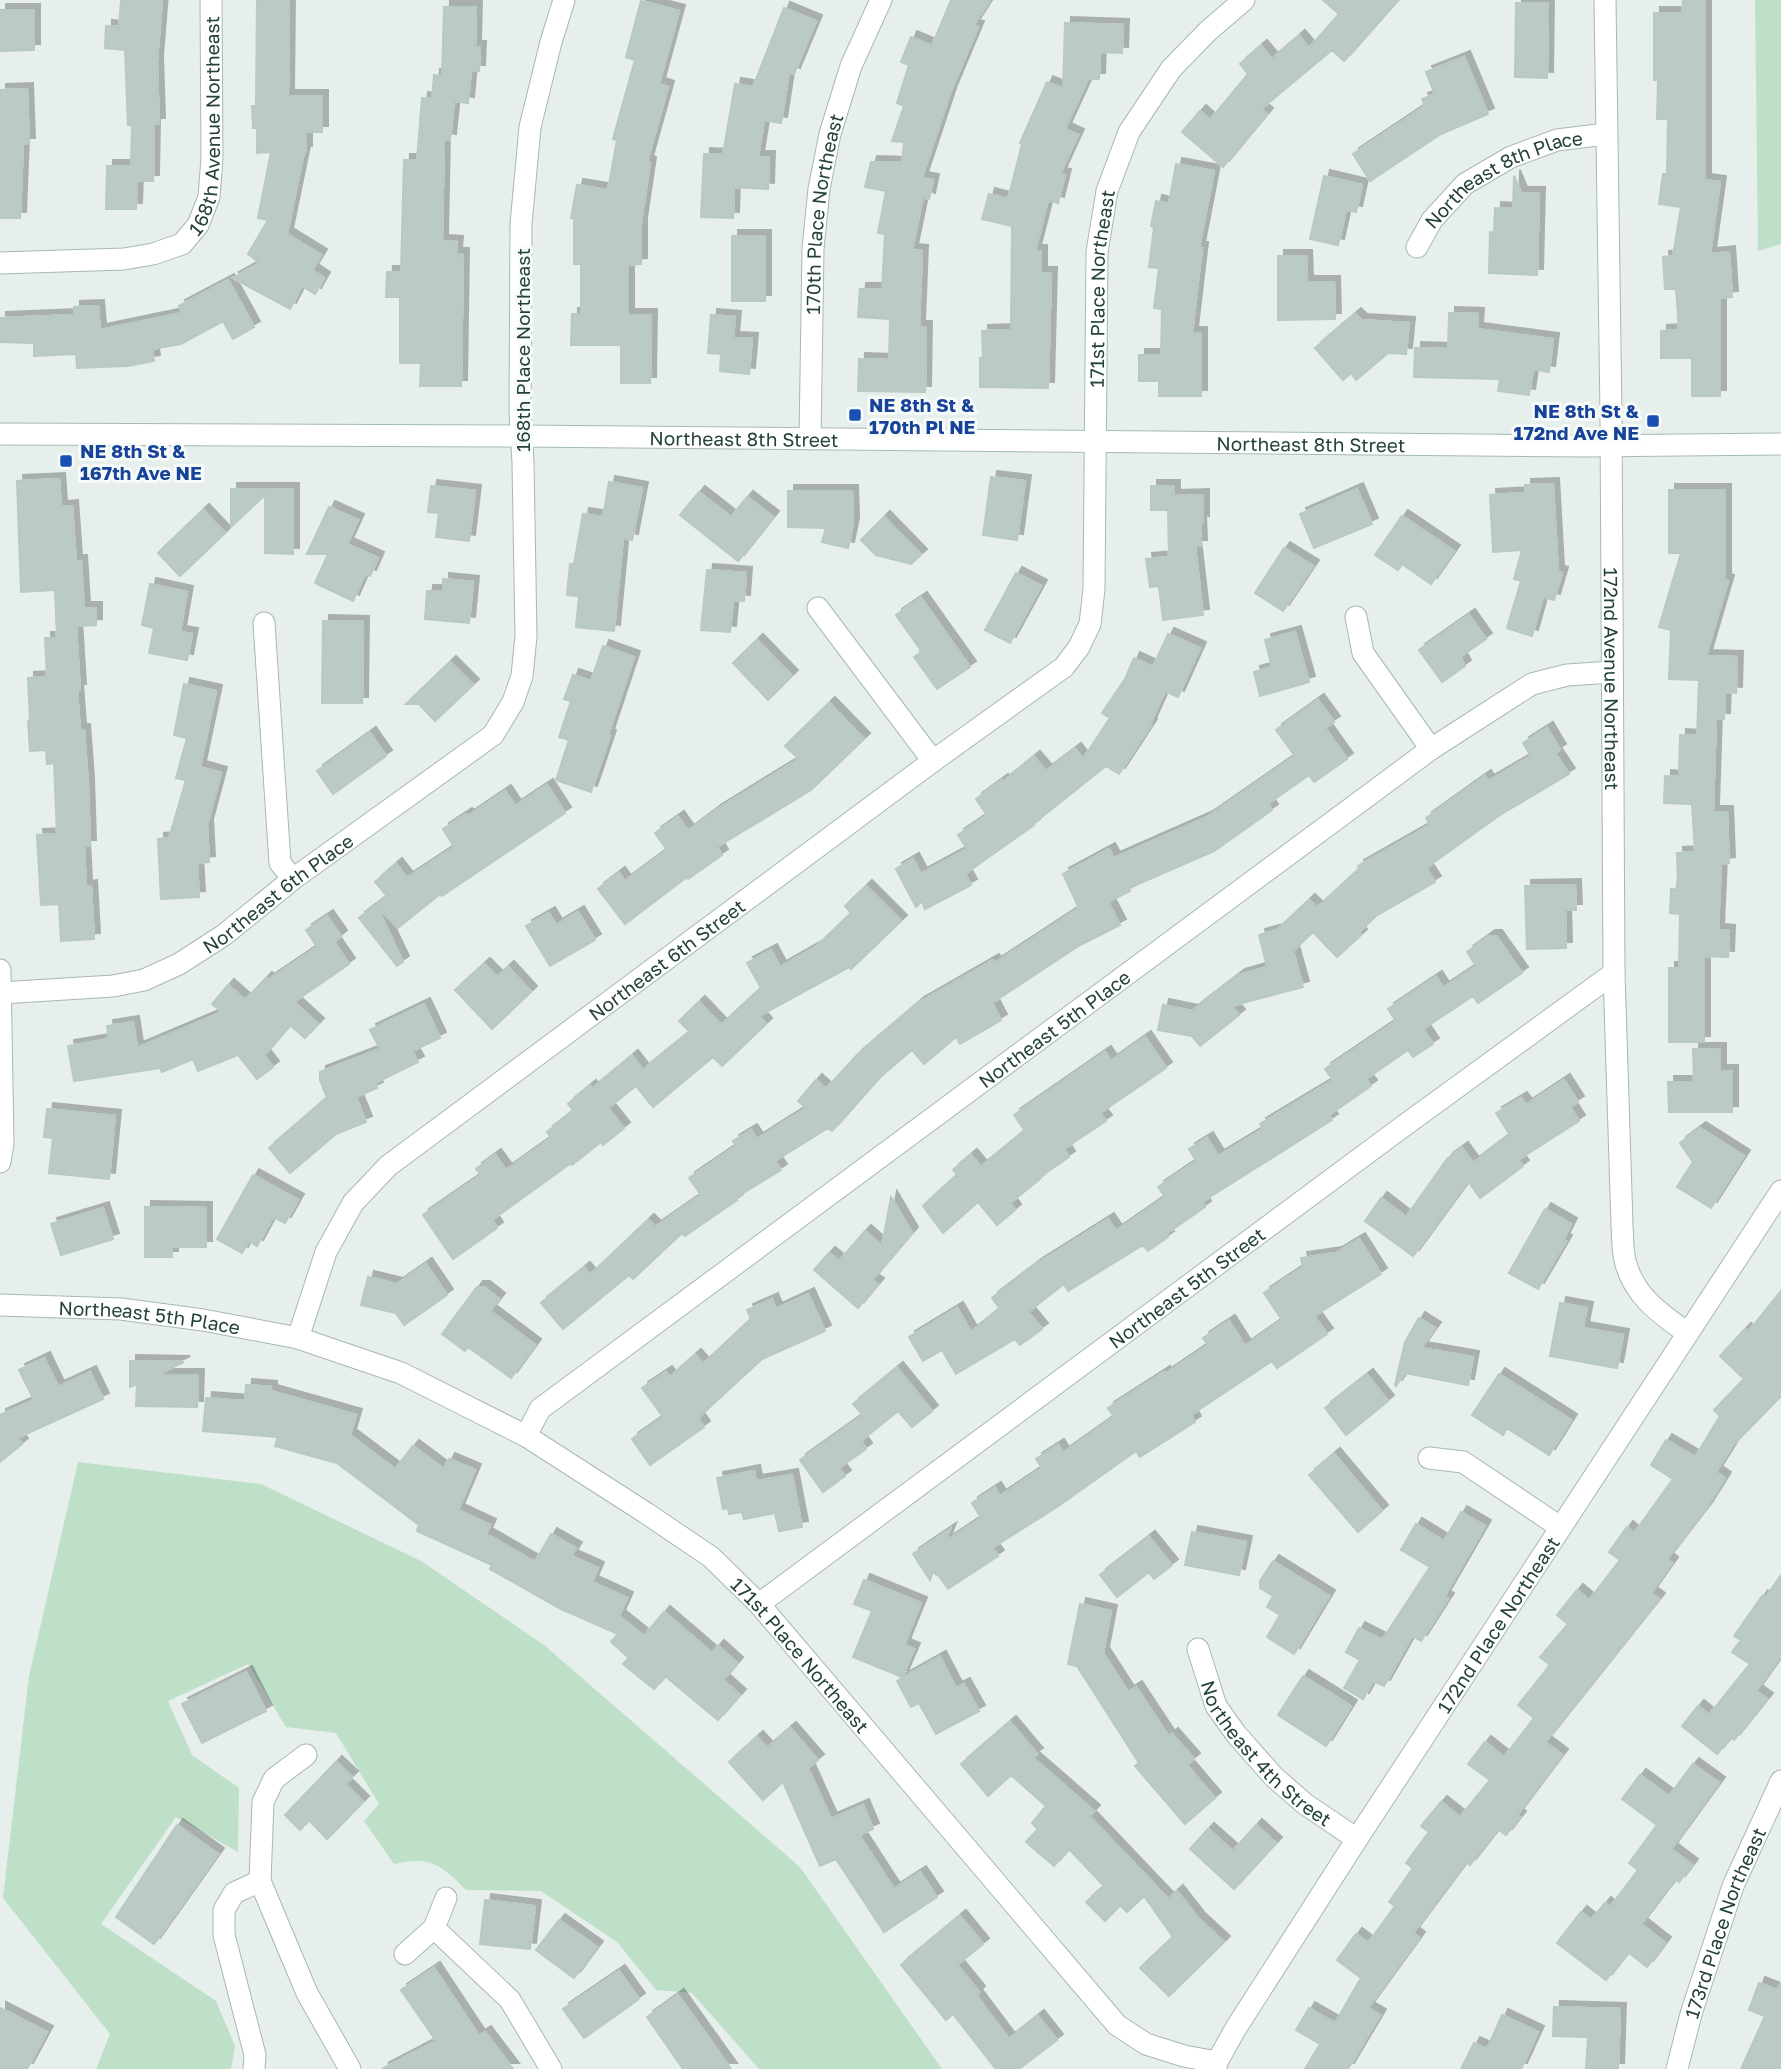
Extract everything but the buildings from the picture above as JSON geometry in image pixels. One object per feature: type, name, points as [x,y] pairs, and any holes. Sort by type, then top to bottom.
[{"type":"street","name":"168th Avenue Northeast","points":[[0,263],[124,259],[153,254],[182,244],[198,225],[209,197],[212,158],[211,0]]},
{"type":"street","name":"168th Place Northeast","points":[[513,702],[522,676],[526,636],[520,412],[521,224],[530,127],[564,0]]},
{"type":"street","name":"170th Place Northeast","points":[[810,439],[813,249],[819,189],[830,134],[851,66],[881,0]]},
{"type":"street","name":"171st Place Northeast","points":[[1090,624],[1094,589],[1097,252],[1107,191],[1129,132],[1171,69],[1208,31],[1244,0]]},
{"type":"street","name":"172nd Avenue Northeast","points":[[1605,0],[1614,973],[1622,1226],[1625,1263],[1636,1288],[1656,1311],[1687,1333]]},
{"type":"street","name":"Northeast 8th Place","points":[[1417,247],[1432,220],[1465,184],[1511,157],[1557,140],[1606,134]]},
{"type":"street","name":"Northeast 8th Street","points":[[0,434],[1611,446],[1781,444]]},
{"type":"street","points":[[818,608],[933,761]]},
{"type":"street","points":[[1356,617],[1363,653],[1431,748]]},
{"type":"street","points":[[264,623],[280,863],[293,879]]},
{"type":"street","name":"Northeast 6th Street","points":[[298,1338],[326,1252],[353,1203],[388,1166],[933,761],[1064,667],[1079,647],[1090,624]]},
{"type":"street","name":"Northeast 5th Place","points":[[526,1436],[540,1409],[1431,748],[1532,684],[1567,675],[1612,673]]},
{"type":"street","name":"Northeast 6th Place","points":[[1,993],[113,986],[144,980],[179,964],[224,935],[293,879],[493,735],[513,702]]},
{"type":"street","points":[[0,970],[3,1143],[0,1162]]},
{"type":"street","name":"Northeast 5th Street","points":[[759,1604],[1614,973]]},
{"type":"street","name":"172nd Place Northeast","points":[[1216,2065],[1243,2017],[1357,1839],[1781,1191]]},
{"type":"street","name":"Northeast 5th Place","points":[[0,1305],[121,1309],[203,1320],[298,1338]]},
{"type":"street","name":"171st Place Northeast","points":[[298,1338],[401,1373],[526,1436],[711,1557],[759,1604],[1117,2025],[1146,2044],[1216,2065]]},
{"type":"street","points":[[1429,1458],[1463,1462],[1560,1527]]},
{"type":"street","name":"Northeast 4th Street","points":[[1198,1649],[1216,1706],[1236,1734],[1274,1777],[1305,1804],[1357,1839]]},
{"type":"street","points":[[306,1755],[274,1779],[262,1802],[260,1881],[307,1993],[350,2069]]},
{"type":"street","name":"173rd Place Northeast","points":[[1677,2069],[1733,1885],[1781,1781]]},
{"type":"street","points":[[254,2069],[255,2055],[224,1935],[224,1910],[234,1893],[260,1881]]},
{"type":"street","points":[[405,1954],[433,1928],[446,1898]]},
{"type":"street","points":[[433,1928],[510,2000],[551,2069]]},
{"type":"green space","points":[[1755,0],[1781,0],[1781,244],[1758,251]]},
{"type":"green space","points":[[78,1462],[261,1484],[421,1561],[544,1645],[800,1867],[942,2069],[759,2069],[692,1993],[656,1990],[617,1942],[541,1891],[466,1890],[434,1864],[417,1861],[394,1864],[364,1821],[379,1804],[336,1733],[286,1727],[248,1664],[168,1701],[192,1755],[239,1788],[238,1852],[176,1817],[101,1924],[216,2001],[235,2046],[231,2069],[96,2069],[110,2034],[3,1898],[29,1676]]},
{"type":"place","name":"NE 8th St & 170th Pl NE","points":[[855,415]]},
{"type":"place","name":"NE 8th St & 172nd Ave NE","points":[[1653,421]]},
{"type":"place","name":"NE 8th St & 167th Ave NE","points":[[66,461]]}]
